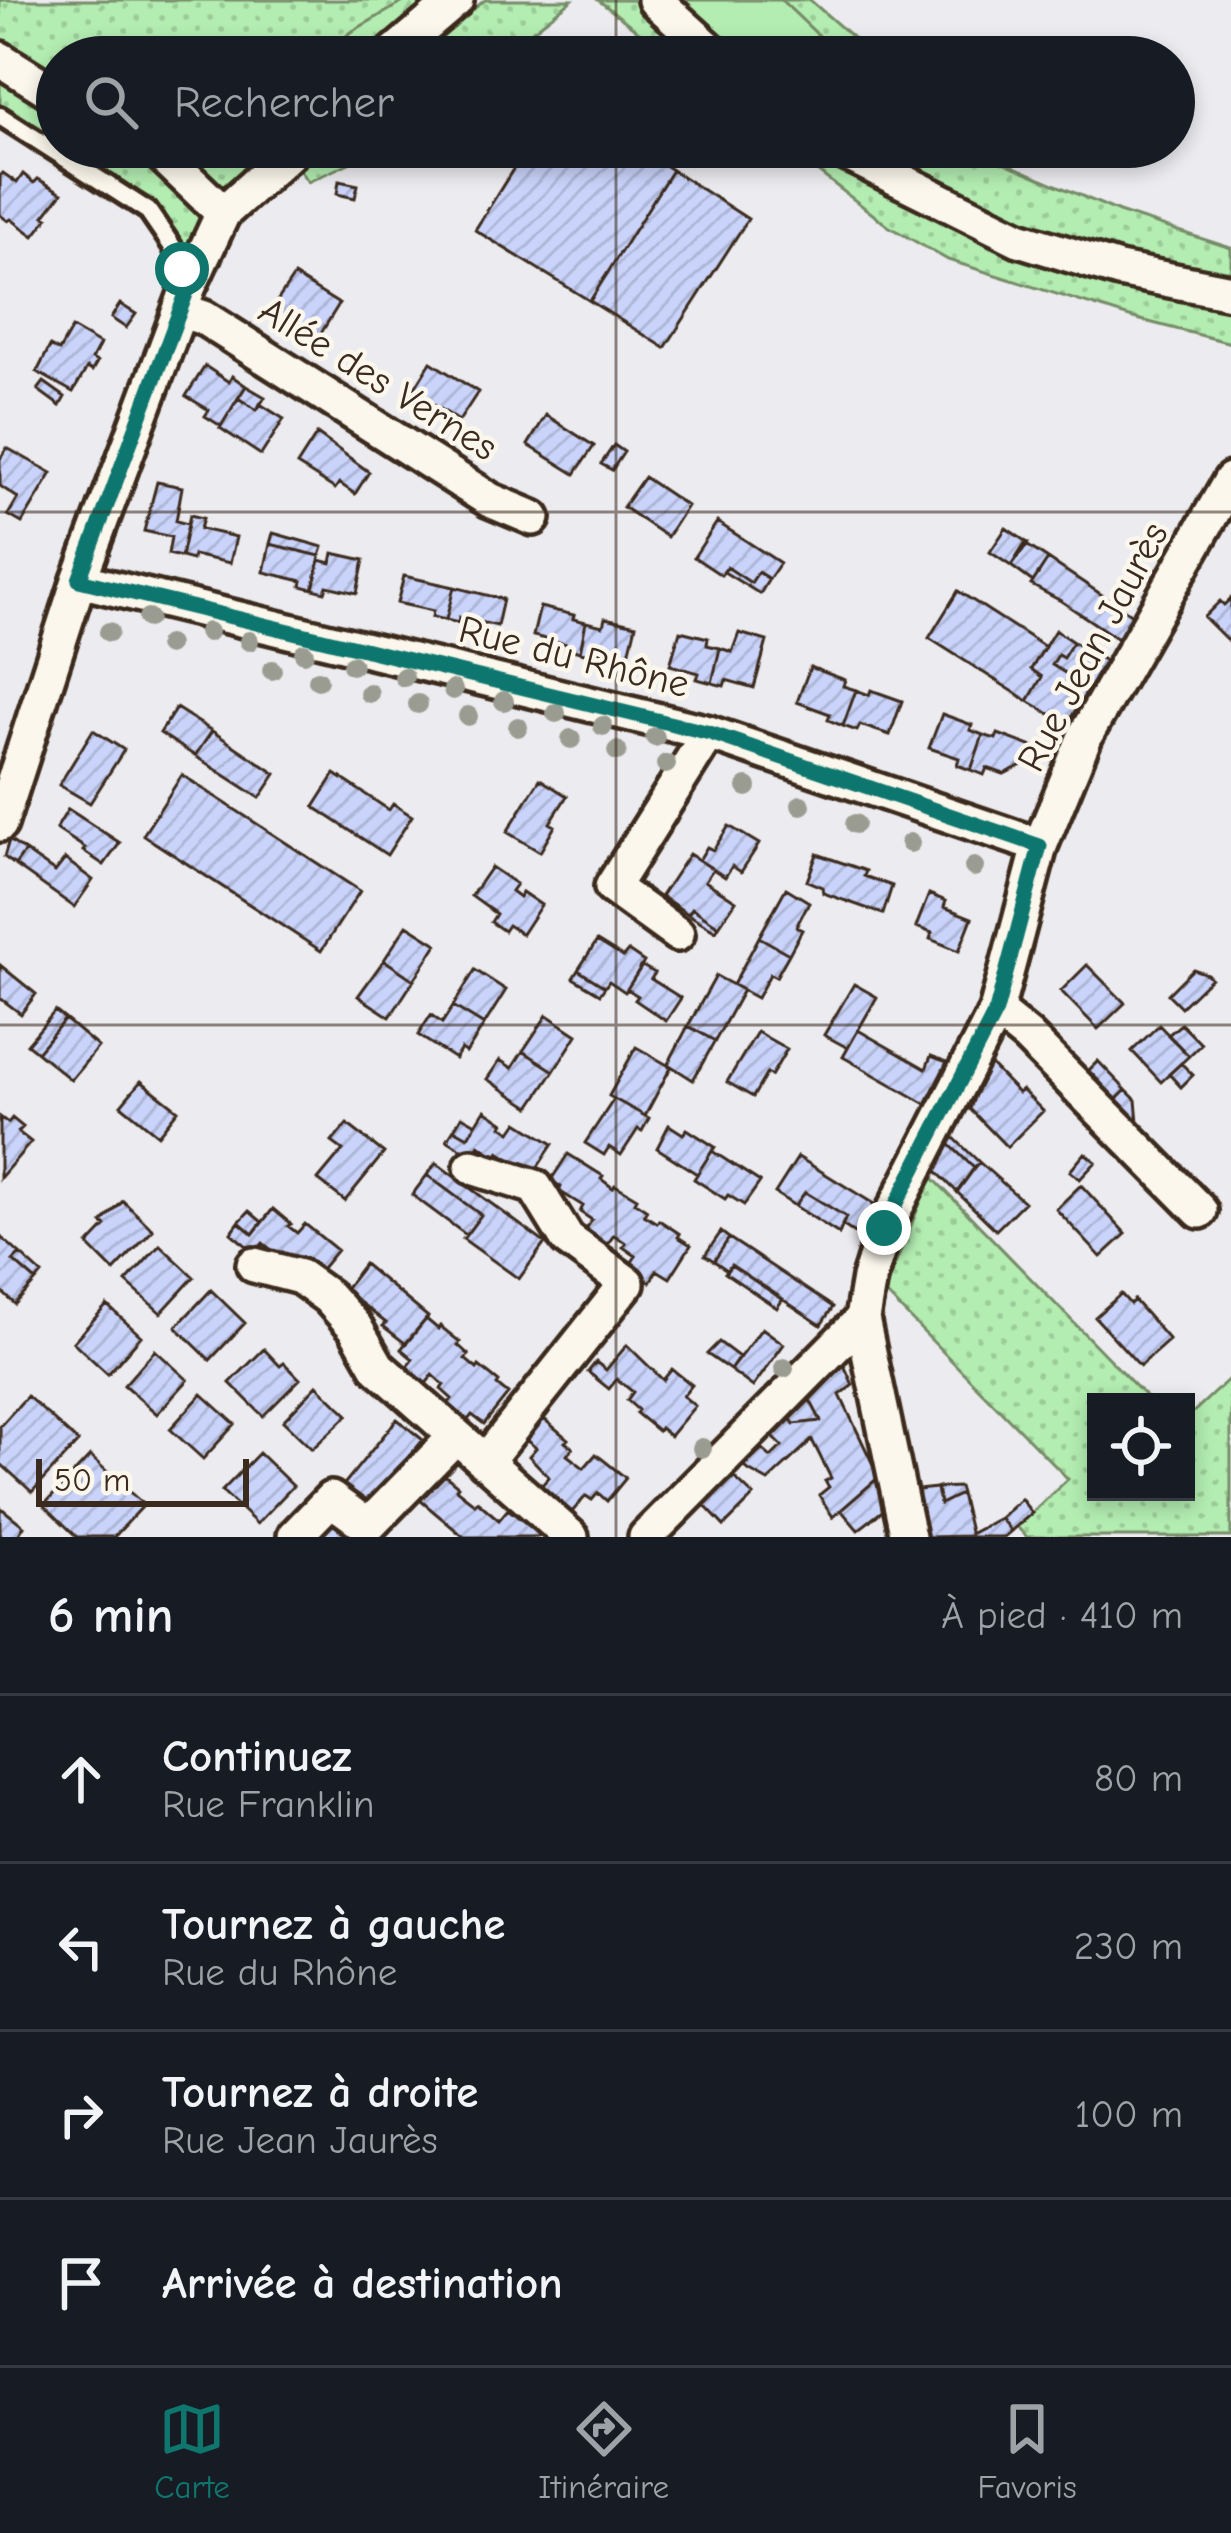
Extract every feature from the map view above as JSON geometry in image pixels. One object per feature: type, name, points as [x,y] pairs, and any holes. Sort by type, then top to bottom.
[{"type":"street","points":[[413,36],[455,0]]},
{"type":"street","points":[[655,0],[695,36]]},
{"type":"street","points":[[0,59],[36,82]]},
{"type":"street","points":[[176,168],[223,214]]},
{"type":"street","points":[[0,824],[10,759],[184,298],[223,214],[273,168]]},
{"type":"street","points":[[876,168],[1019,239],[1120,270],[1231,292]]},
{"type":"street","name":"Allée des Vernes","points":[[184,298],[204,318],[490,500],[533,518]]},
{"type":"street","name":"Rue Jean Jaurès","points":[[908,1537],[862,1319],[884,1228],[996,1011],[1040,846],[1086,734],[1231,480]]},
{"type":"street","name":"Rue du Rhône","points":[[79,580],[710,733],[1040,846]]},
{"type":"street","points":[[677,934],[612,887],[710,733]]},
{"type":"street","points":[[996,1011],[1027,1036],[1200,1211]]},
{"type":"street","points":[[472,1167],[535,1187],[567,1239],[627,1283],[485,1462]]},
{"type":"street","points":[[254,1265],[300,1277],[328,1297],[356,1328],[378,1367],[571,1537]]},
{"type":"street","points":[[646,1537],[862,1319]]},
{"type":"street","points":[[295,1536],[331,1498],[368,1526],[456,1436]]},
{"type":"lane","points":[[0,116],[36,139]]},
{"type":"lane","points":[[81,168],[148,211],[172,246],[184,298]]},
{"type":"green space","points":[[0,0],[407,0],[346,36],[36,36],[36,72],[0,51]]},
{"type":"green space","points":[[407,0],[426,1],[388,36],[346,36]]},
{"type":"green space","points":[[485,0],[572,0],[526,36],[440,36]]},
{"type":"green space","points":[[598,0],[634,0],[676,36],[644,36]]},
{"type":"green space","points":[[666,0],[781,0],[819,36],[708,36]]},
{"type":"green space","points":[[781,0],[810,0],[851,36],[819,36]]},
{"type":"green space","points":[[0,74],[36,96],[36,130],[0,105]]},
{"type":"green space","points":[[93,168],[166,171],[186,189],[197,211],[195,235],[187,248],[177,245],[151,205]]},
{"type":"green space","points":[[190,168],[258,168],[225,194]]},
{"type":"green space","points":[[301,168],[338,168],[308,182]]},
{"type":"green space","points":[[813,168],[839,168],[970,228],[1231,303],[1231,343],[948,260],[888,226]]},
{"type":"green space","points":[[899,168],[1017,168],[1119,212],[1231,248],[1231,284],[1052,242]]},
{"type":"green space","points":[[931,1176],[1142,1393],[1087,1393],[1087,1501],[1195,1501],[1195,1411],[1231,1377],[1231,1537],[1027,1537],[1017,1527],[1068,1479],[884,1292]]},
{"type":"building","points":[[514,168],[672,170],[590,301],[475,230]]},
{"type":"building","points":[[672,170],[748,219],[665,348],[590,301]]},
{"type":"building","points":[[3,173],[17,183],[23,174],[34,183],[38,179],[62,193],[34,236],[0,215]]},
{"type":"building","points":[[339,181],[358,185],[355,198],[337,194]]},
{"type":"building","points":[[294,276],[339,304],[315,343],[269,313]]},
{"type":"building","points":[[120,304],[136,314],[126,328],[111,318]]},
{"type":"building","points":[[72,328],[100,344],[92,371],[87,368],[73,392],[37,372],[50,346],[59,351]]},
{"type":"building","points":[[431,362],[478,392],[459,421],[413,391]]},
{"type":"building","points":[[205,366],[229,382],[232,376],[246,386],[221,426],[205,416],[209,410],[186,396]]},
{"type":"building","points":[[44,382],[65,397],[60,406],[38,390]]},
{"type":"building","points":[[246,386],[265,397],[257,410],[238,398]]},
{"type":"building","points":[[238,398],[257,410],[260,404],[284,419],[261,455],[220,428]]},
{"type":"building","points":[[546,415],[594,446],[575,474],[528,445]]},
{"type":"building","points":[[317,434],[369,472],[355,494],[339,483],[335,489],[297,465]]},
{"type":"building","points":[[614,445],[624,452],[612,470],[601,464]]},
{"type":"building","points":[[7,448],[52,473],[22,523],[8,515],[18,498],[0,486],[0,459]]},
{"type":"building","points":[[644,477],[687,506],[667,537],[623,507]]},
{"type":"building","points":[[157,482],[182,487],[176,521],[188,524],[181,557],[168,554],[171,537],[144,531]]},
{"type":"building","points":[[190,515],[203,518],[200,529],[236,537],[230,563],[181,557]]},
{"type":"building","points":[[717,522],[780,563],[769,579],[758,572],[751,583],[727,567],[721,575],[694,557]]},
{"type":"building","points":[[1006,528],[1028,543],[1011,566],[990,552]]},
{"type":"building","points":[[273,533],[323,547],[320,556],[270,544]]},
{"type":"building","points":[[270,544],[320,556],[313,589],[301,586],[302,581],[264,572]]},
{"type":"building","points":[[1025,544],[1048,559],[1033,582],[1011,566]]},
{"type":"building","points":[[333,553],[364,560],[357,593],[327,586],[325,592],[313,589],[320,560],[331,563]]},
{"type":"building","points":[[1048,559],[1135,617],[1121,641],[1031,585]]},
{"type":"building","points":[[727,567],[751,583],[758,572],[769,579],[760,594],[724,572]]},
{"type":"building","points":[[404,576],[454,587],[446,620],[432,617],[433,611],[397,603]]},
{"type":"building","points":[[454,587],[503,599],[497,626],[459,617],[458,623],[446,620]]},
{"type":"building","points":[[958,591],[1045,647],[1031,669],[1042,677],[1028,701],[929,638]]},
{"type":"building","points":[[1231,598],[1229,642],[1204,617],[1220,601],[1224,605]]},
{"type":"building","points":[[540,607],[586,622],[580,652],[533,636]]},
{"type":"building","points":[[605,618],[636,625],[628,658],[598,650],[597,655],[580,652],[586,622],[603,626]]},
{"type":"building","points":[[1055,630],[1073,642],[1052,665],[1089,688],[1067,724],[1028,701],[1042,677],[1031,669]]},
{"type":"building","points":[[680,631],[708,638],[707,645],[720,648],[712,683],[697,679],[699,673],[670,665]]},
{"type":"building","points":[[739,633],[767,641],[754,688],[726,680],[724,686],[712,683],[720,648],[732,652]]},
{"type":"building","points":[[1073,642],[1105,661],[1089,688],[1052,665]]},
{"type":"building","points":[[810,667],[845,680],[843,686],[856,690],[843,726],[828,720],[830,714],[797,702]]},
{"type":"building","points":[[856,690],[902,701],[890,735],[860,725],[857,731],[843,726]]},
{"type":"building","points":[[176,708],[212,731],[195,756],[160,733]]},
{"type":"building","points":[[942,714],[972,725],[970,730],[983,735],[971,770],[957,765],[959,758],[929,748]]},
{"type":"building","points":[[93,730],[124,750],[90,803],[59,785]]},
{"type":"building","points":[[212,731],[276,774],[260,798],[195,756]]},
{"type":"building","points":[[998,734],[1033,747],[1026,763],[1004,774],[987,768],[984,775],[971,770],[983,735],[996,739]]},
{"type":"building","points":[[335,774],[389,810],[393,804],[412,816],[387,855],[314,807]]},
{"type":"building","points":[[182,775],[360,891],[321,951],[143,835]]},
{"type":"building","points":[[540,779],[567,796],[540,852],[507,832]]},
{"type":"building","points":[[68,809],[120,843],[104,865],[56,829]]},
{"type":"building","points":[[729,826],[759,844],[741,872],[732,866],[725,877],[699,860],[707,847],[713,850]]},
{"type":"building","points":[[9,840],[25,851],[15,865],[4,857]]},
{"type":"building","points":[[25,851],[55,872],[65,859],[93,880],[74,907],[15,865]]},
{"type":"building","points":[[689,854],[713,869],[705,881],[736,901],[719,926],[661,896]]},
{"type":"building","points":[[817,854],[892,886],[883,914],[823,893],[822,887],[807,881]]},
{"type":"building","points":[[491,867],[516,884],[511,891],[519,897],[522,892],[541,905],[522,934],[508,925],[504,931],[491,922],[496,914],[471,896]]},
{"type":"building","points":[[786,888],[809,902],[789,954],[759,937]]},
{"type":"building","points":[[929,894],[946,901],[944,907],[972,918],[959,951],[930,939],[932,933],[916,927]]},
{"type":"building","points":[[692,908],[719,926],[716,931],[688,914]]},
{"type":"building","points":[[407,925],[437,944],[414,980],[384,960]]},
{"type":"building","points":[[759,937],[789,954],[776,977],[770,974],[757,998],[733,985]]},
{"type":"building","points":[[597,941],[623,957],[628,951],[644,962],[625,992],[609,981],[605,987],[578,970]]},
{"type":"building","points":[[384,960],[414,980],[390,1017],[358,996]]},
{"type":"building","points":[[0,965],[36,994],[21,1014],[0,998]]},
{"type":"building","points":[[1087,965],[1125,1003],[1098,1029],[1061,991]]},
{"type":"building","points":[[642,966],[655,973],[651,979],[681,998],[666,1021],[627,989]]},
{"type":"building","points":[[1193,969],[1211,978],[1181,1007],[1168,994]]},
{"type":"building","points":[[475,970],[506,990],[484,1025],[453,1006]]},
{"type":"building","points":[[578,970],[605,987],[600,994],[573,978]]},
{"type":"building","points":[[716,976],[743,990],[715,1041],[688,1026]]},
{"type":"building","points":[[854,984],[877,997],[848,1048],[824,1035]]},
{"type":"building","points":[[453,1006],[484,1025],[466,1053],[461,1049],[455,1059],[418,1035],[431,1015],[442,1023]]},
{"type":"building","points":[[55,1011],[65,1019],[37,1052],[27,1044]]},
{"type":"building","points":[[547,1015],[577,1035],[554,1071],[523,1051]]},
{"type":"building","points":[[65,1019],[98,1047],[71,1080],[37,1052]]},
{"type":"building","points":[[1181,1024],[1201,1044],[1189,1056],[1168,1035]]},
{"type":"building","points":[[1159,1025],[1189,1056],[1161,1082],[1132,1051]]},
{"type":"building","points":[[688,1026],[715,1041],[693,1080],[668,1064]]},
{"type":"building","points":[[858,1030],[926,1069],[931,1056],[947,1062],[926,1104],[843,1057]]},
{"type":"building","points":[[757,1032],[787,1049],[753,1097],[727,1082]]},
{"type":"building","points":[[636,1047],[671,1067],[645,1116],[609,1096]]},
{"type":"building","points":[[523,1051],[554,1071],[530,1107],[487,1079],[500,1060],[512,1068]]},
{"type":"building","points":[[987,1061],[1043,1111],[1007,1147],[970,1109]]},
{"type":"building","points":[[1098,1061],[1126,1090],[1116,1100],[1088,1071]]},
{"type":"building","points":[[1181,1063],[1193,1075],[1181,1087],[1169,1074]]},
{"type":"building","points":[[141,1081],[178,1110],[158,1135],[121,1105]]},
{"type":"building","points":[[1126,1090],[1136,1100],[1138,1122],[1116,1100]]},
{"type":"building","points":[[614,1099],[649,1118],[621,1155],[609,1147],[604,1155],[585,1143]]},
{"type":"building","points":[[485,1110],[511,1132],[518,1122],[553,1144],[535,1171],[499,1152],[496,1157],[479,1145],[472,1156],[447,1140],[454,1129],[468,1137]]},
{"type":"building","points":[[462,1116],[476,1124],[468,1137],[454,1129]]},
{"type":"building","points":[[0,1117],[8,1123],[12,1118],[23,1127],[18,1132],[31,1142],[0,1178]]},
{"type":"building","points":[[347,1124],[384,1153],[345,1201],[318,1180],[343,1150],[332,1142]]},
{"type":"building","points":[[669,1125],[683,1134],[687,1129],[715,1147],[697,1174],[657,1148]]},
{"type":"building","points":[[952,1136],[979,1162],[974,1168],[948,1143]]},
{"type":"building","points":[[948,1143],[974,1168],[957,1192],[932,1167]]},
{"type":"building","points":[[712,1151],[760,1182],[744,1205],[694,1179]]},
{"type":"building","points":[[1085,1153],[1096,1162],[1080,1179],[1070,1171]]},
{"type":"building","points":[[568,1154],[613,1188],[637,1198],[635,1202],[647,1210],[644,1215],[659,1220],[691,1245],[670,1278],[657,1270],[650,1282],[628,1268],[636,1256],[623,1247],[626,1243],[614,1235],[606,1246],[584,1232],[592,1220],[580,1212],[583,1206],[551,1180]]},
{"type":"building","points":[[798,1157],[874,1204],[859,1236],[842,1225],[846,1217],[805,1192],[795,1206],[775,1193]]},
{"type":"building","points":[[979,1162],[1024,1202],[996,1230],[957,1192]]},
{"type":"building","points":[[436,1163],[545,1243],[519,1279],[463,1239],[481,1215],[427,1175]]},
{"type":"building","points":[[427,1175],[481,1215],[466,1235],[412,1195]]},
{"type":"building","points":[[1081,1185],[1126,1234],[1101,1257],[1056,1209]]},
{"type":"building","points":[[805,1192],[846,1217],[839,1234],[795,1206]]},
{"type":"building","points":[[123,1201],[153,1230],[114,1271],[88,1245]]},
{"type":"building","points":[[273,1209],[297,1233],[305,1224],[337,1250],[317,1274],[263,1243],[255,1253],[231,1233],[239,1222],[253,1234]]},
{"type":"building","points":[[249,1211],[262,1222],[253,1234],[239,1222]]},
{"type":"building","points":[[721,1232],[729,1238],[714,1261],[705,1255]]},
{"type":"building","points":[[0,1236],[20,1254],[13,1261],[36,1281],[15,1304],[0,1290]]},
{"type":"building","points":[[729,1238],[833,1307],[821,1325],[731,1265],[727,1270],[714,1261]]},
{"type":"building","points":[[160,1245],[194,1277],[161,1313],[126,1282]]},
{"type":"building","points":[[20,1254],[42,1274],[36,1281],[13,1261]]},
{"type":"building","points":[[364,1264],[428,1317],[406,1344],[344,1290]]},
{"type":"building","points":[[731,1265],[783,1299],[777,1308],[725,1273]]},
{"type":"building","points":[[211,1290],[245,1323],[210,1360],[176,1327]]},
{"type":"building","points":[[1121,1294],[1130,1304],[1134,1300],[1169,1340],[1140,1366],[1095,1317]]},
{"type":"building","points":[[107,1305],[141,1336],[108,1374],[73,1342]]},
{"type":"building","points":[[426,1319],[460,1342],[469,1355],[465,1359],[499,1382],[508,1394],[484,1424],[472,1415],[463,1426],[443,1410],[452,1399],[441,1389],[444,1385],[433,1375],[424,1386],[404,1370],[413,1359],[401,1349]]},
{"type":"building","points":[[762,1328],[784,1344],[753,1387],[730,1370]]},
{"type":"building","points":[[719,1342],[739,1357],[730,1370],[707,1354]]},
{"type":"building","points":[[627,1345],[663,1380],[672,1369],[692,1385],[683,1396],[695,1406],[670,1436],[636,1413],[627,1400],[633,1392],[617,1379],[609,1389],[588,1372],[596,1362],[606,1370]]},
{"type":"building","points":[[264,1349],[300,1379],[263,1416],[230,1383]]},
{"type":"building","points":[[155,1350],[188,1380],[157,1414],[124,1385]]},
{"type":"building","points":[[844,1365],[853,1385],[840,1395],[879,1477],[833,1517],[819,1495],[831,1478],[812,1440],[768,1481],[743,1467],[762,1449],[771,1457],[782,1446],[773,1437],[791,1419],[794,1424],[821,1421],[810,1400]]},
{"type":"building","points":[[317,1385],[348,1415],[312,1449],[283,1421]]},
{"type":"building","points":[[202,1394],[235,1424],[203,1459],[170,1429]]},
{"type":"building","points":[[27,1396],[78,1442],[32,1492],[0,1463],[0,1426]]},
{"type":"building","points":[[810,1400],[821,1421],[794,1424],[791,1419]]},
{"type":"building","points":[[397,1419],[423,1440],[367,1509],[341,1488]]},
{"type":"building","points":[[544,1419],[568,1439],[565,1442],[573,1448],[567,1455],[584,1468],[596,1454],[626,1478],[607,1501],[598,1493],[592,1500],[586,1496],[572,1512],[541,1486],[549,1477],[529,1456],[536,1448],[526,1440]]},
{"type":"building","points":[[259,1453],[293,1486],[257,1524],[222,1491]]},
{"type":"building","points":[[90,1456],[144,1505],[114,1537],[77,1537],[44,1505]]},
{"type":"building","points":[[436,1468],[499,1520],[508,1509],[540,1534],[464,1537],[414,1495]]},
{"type":"building","points":[[734,1477],[754,1496],[724,1526],[705,1506]]},
{"type":"building","points":[[879,1477],[885,1509],[858,1530],[841,1510]]},
{"type":"building","points":[[959,1487],[961,1494],[940,1504],[937,1488]]},
{"type":"building","points":[[937,1488],[940,1504],[961,1494],[971,1536],[926,1537],[917,1490]]},
{"type":"building","points":[[1021,1499],[1032,1513],[1011,1531],[1000,1518]]},
{"type":"building","points":[[0,1507],[24,1526],[17,1537],[0,1537]]},
{"type":"building","points":[[338,1517],[360,1537],[319,1537]]},
{"type":"building","points":[[1000,1518],[1011,1531],[1004,1537],[971,1537],[970,1534]]},
{"type":"route","points":[[182,269],[189,286],[79,580],[710,733],[1040,846],[996,1011],[884,1228]]}]
